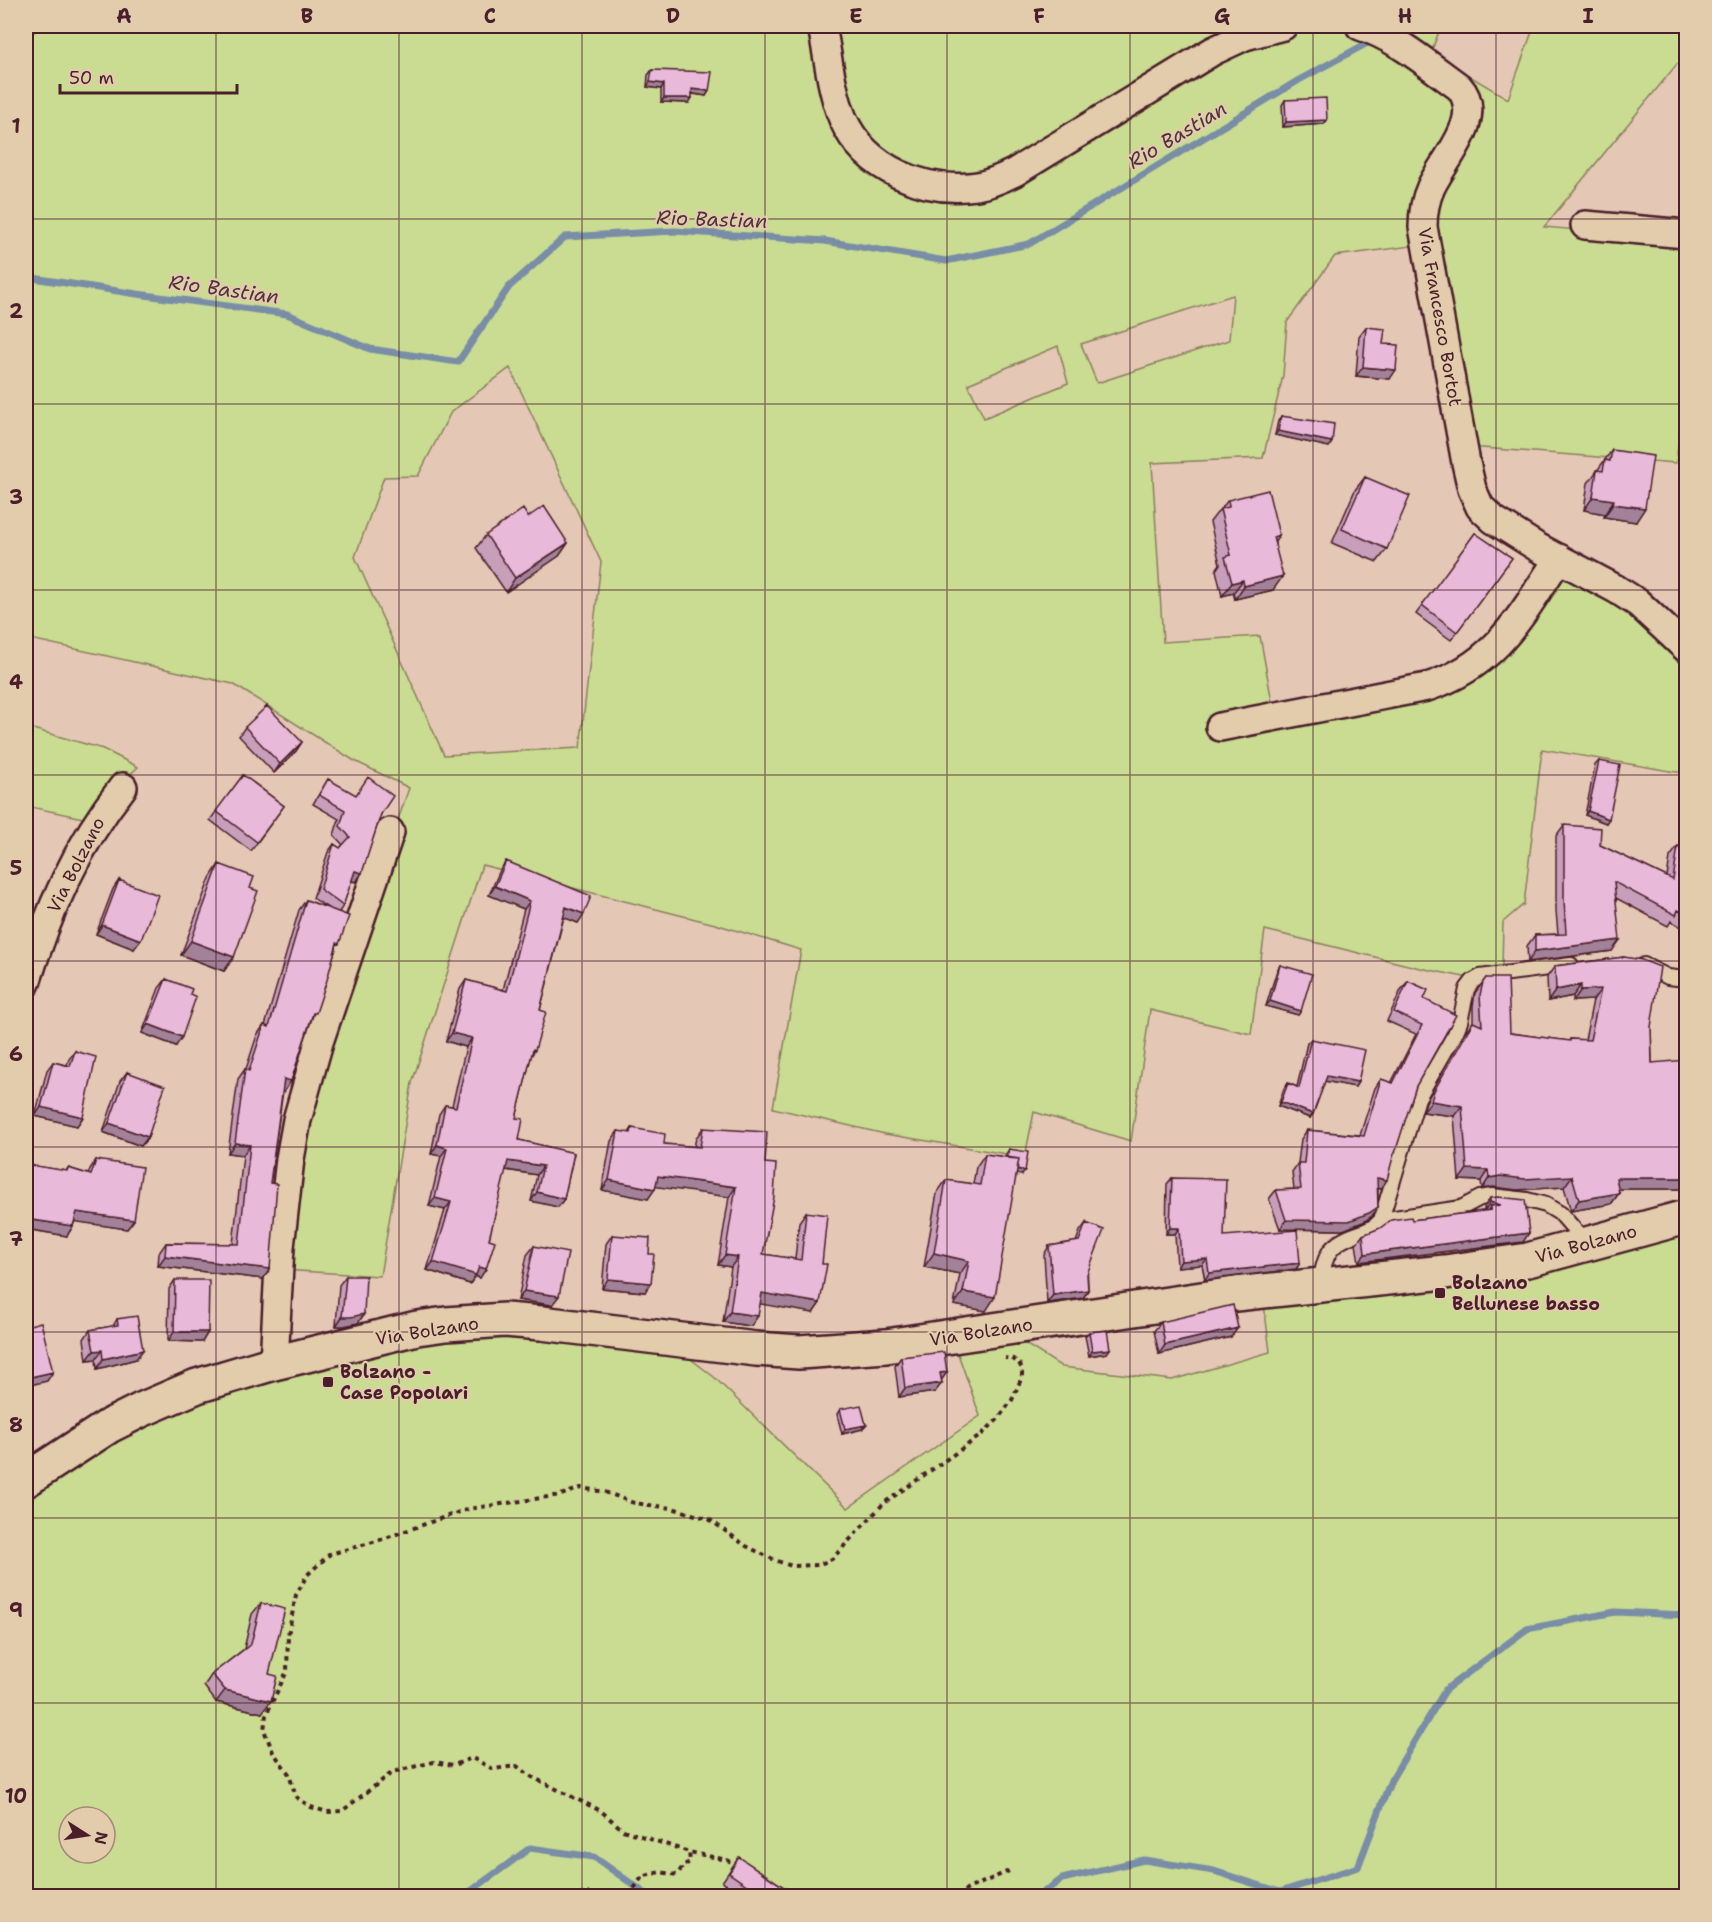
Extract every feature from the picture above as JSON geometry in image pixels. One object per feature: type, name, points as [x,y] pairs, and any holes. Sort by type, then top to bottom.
[{"type":"street","points":[[822,26],[835,93],[854,139],[872,158],[910,180],[933,186],[956,188],[978,186],[1015,172],[1213,51],[1245,36],[1283,26]]},
{"type":"street","name":"Via Francesco Bortot","points":[[1365,27],[1403,48],[1459,87],[1464,92],[1467,101],[1468,110],[1463,132],[1431,186],[1424,207],[1423,227],[1472,489],[1480,507],[1494,520],[1638,603],[1686,648]]},
{"type":"street","points":[[1585,225],[1686,234]]},
{"type":"street","points":[[1220,727],[1427,687],[1446,681],[1483,659],[1504,638],[1559,558]]},
{"type":"street","name":"Via Bolzano","points":[[26,983],[51,912],[74,861],[104,810],[123,787]]},
{"type":"street","points":[[274,1363],[280,1247],[287,1181],[297,1120],[319,1042],[390,832]]},
{"type":"street","name":"Via Bolzano","points":[[26,1480],[109,1426],[197,1386],[274,1363],[417,1328],[505,1320],[756,1349],[799,1352],[832,1351],[886,1346],[1235,1294],[1444,1272],[1528,1260],[1686,1217]]},
{"type":"lane","points":[[1632,961],[1653,968],[1668,977],[1686,979]]},
{"type":"lane","points":[[1381,1220],[1418,1098],[1455,1034],[1467,989],[1473,981],[1480,977],[1590,962]]},
{"type":"lane","points":[[1319,1285],[1325,1263],[1333,1246],[1340,1240],[1369,1230],[1381,1220],[1461,1208],[1480,1198],[1492,1196],[1527,1200],[1546,1205],[1561,1214],[1587,1244]]},
{"type":"path","points":[[746,1868],[727,1860],[689,1852],[623,1830],[601,1811],[532,1777],[517,1766],[493,1770],[472,1758],[454,1765],[433,1762],[393,1772],[342,1811],[327,1812],[311,1807],[296,1797],[289,1774],[273,1752],[264,1730],[266,1715],[287,1671],[288,1635],[296,1595],[308,1575],[330,1554],[377,1541],[468,1509],[561,1495],[581,1488],[605,1492],[634,1503],[672,1508],[709,1519],[746,1546],[777,1561],[792,1566],[818,1565],[832,1559],[884,1503],[972,1442],[997,1420],[1012,1400],[1022,1377],[1022,1369],[1013,1359],[997,1358]]},
{"type":"path","points":[[629,1896],[642,1877],[660,1872],[676,1875],[684,1865],[690,1862],[689,1852]]},
{"type":"path","points":[[956,1896],[1009,1871]]},
{"type":"path","points":[[580,1896],[586,1892],[595,1896]]},
{"type":"green space","points":[[26,26],[1441,26],[1431,53],[1508,99],[1534,26],[1686,26],[1686,65],[1677,64],[1544,227],[1686,240],[1686,376],[1676,463],[1457,446],[1419,245],[1335,256],[1287,322],[1283,376],[1263,458],[1152,463],[1163,642],[1260,636],[1277,729],[1449,692],[1553,555],[1686,640],[1686,771],[1676,772],[1542,749],[1524,904],[1503,922],[1502,971],[1469,978],[1265,930],[1251,1034],[1150,1010],[1131,1141],[1034,1112],[1025,1157],[885,1134],[773,1108],[801,950],[715,924],[482,865],[412,1083],[380,1276],[282,1270],[290,1188],[337,997],[409,788],[353,760],[233,684],[26,638]],"holes":[[[1233,295],[1229,340],[1097,383],[1081,344]],[[1058,346],[1068,383],[984,418],[968,384]],[[510,368],[601,562],[580,748],[444,755],[355,557],[384,477],[418,476],[451,412]]]},
{"type":"green space","points":[[26,727],[103,749],[138,767],[120,784],[92,820],[26,806]]},
{"type":"green space","points":[[1686,1229],[1686,1896],[26,1896],[26,1488],[194,1396],[479,1329],[674,1346],[714,1377],[848,1508],[980,1416],[951,1334],[997,1326],[1062,1367],[1172,1380],[1270,1352],[1263,1296]]},
{"type":"building","points":[[652,70],[712,72],[709,91],[692,89],[692,98],[664,98],[664,84],[650,82]]},
{"type":"building","points":[[1326,98],[1327,120],[1286,122],[1285,100]]},
{"type":"building","points":[[1366,327],[1385,329],[1383,344],[1398,345],[1396,370],[1363,367]]},
{"type":"building","points":[[1281,416],[1334,424],[1332,442],[1278,431]]},
{"type":"building","points":[[1612,450],[1653,456],[1645,508],[1613,504],[1614,500],[1593,497],[1597,470],[1603,471],[1605,460],[1610,461]]},
{"type":"building","points":[[1365,477],[1410,496],[1387,549],[1342,529]]},
{"type":"building","points":[[1268,490],[1279,535],[1273,537],[1283,576],[1244,586],[1243,580],[1232,583],[1225,557],[1231,555],[1220,509],[1229,507],[1228,500]]},
{"type":"building","points":[[544,506],[568,543],[515,578],[486,535],[523,509],[528,517]]},
{"type":"building","points":[[1475,533],[1512,558],[1457,632],[1422,605]]},
{"type":"building","points":[[267,706],[302,742],[280,764],[245,727]]},
{"type":"building","points":[[1599,761],[1620,765],[1609,819],[1588,811]]},
{"type":"building","points":[[243,775],[284,806],[257,842],[216,811]]},
{"type":"building","points":[[368,777],[393,796],[381,814],[362,873],[355,871],[343,906],[320,889],[334,844],[340,848],[350,837],[340,826],[345,810],[319,795],[328,779],[356,795]]},
{"type":"building","points":[[1564,825],[1601,828],[1600,845],[1673,880],[1678,846],[1686,847],[1686,914],[1678,910],[1676,915],[1614,882],[1620,940],[1535,951],[1535,935],[1566,934]]},
{"type":"building","points":[[506,861],[591,896],[584,914],[566,907],[540,1010],[546,1012],[535,1050],[533,1049],[516,1118],[523,1119],[519,1140],[574,1153],[564,1199],[537,1192],[543,1166],[508,1161],[489,1239],[495,1241],[486,1269],[479,1267],[476,1275],[433,1262],[451,1202],[435,1198],[447,1148],[437,1145],[445,1105],[456,1107],[472,1038],[452,1033],[466,980],[507,991],[530,901],[495,886]]},
{"type":"building","points":[[219,864],[254,877],[250,888],[258,891],[234,957],[191,941]]},
{"type":"building","points":[[119,880],[158,895],[141,940],[102,925]]},
{"type":"building","points":[[306,900],[349,916],[339,944],[337,943],[316,1013],[313,1013],[291,1081],[284,1079],[270,1183],[277,1184],[270,1269],[165,1256],[166,1243],[239,1244],[250,1145],[235,1143],[245,1069],[249,1071],[264,1025],[269,1027]]},
{"type":"building","points":[[1624,957],[1642,960],[1660,967],[1651,1027],[1652,1063],[1686,1060],[1686,1178],[1616,1178],[1619,1193],[1579,1200],[1572,1176],[1525,1179],[1500,1176],[1489,1178],[1488,1170],[1467,1169],[1462,1106],[1431,1101],[1434,1091],[1473,1022],[1482,1026],[1480,995],[1483,982],[1486,978],[1508,978],[1510,1033],[1570,1041],[1570,1039],[1590,1040],[1601,989],[1581,990],[1581,985],[1556,990],[1555,966]]},
{"type":"building","points":[[1280,965],[1312,974],[1301,1011],[1270,1001]]},
{"type":"building","points":[[166,979],[192,989],[190,994],[196,997],[182,1037],[148,1024]]},
{"type":"building","points":[[1408,981],[1428,990],[1424,999],[1456,1015],[1416,1086],[1387,1180],[1377,1178],[1378,1207],[1349,1221],[1286,1220],[1276,1190],[1301,1189],[1298,1163],[1304,1163],[1307,1130],[1364,1136],[1381,1079],[1393,1083],[1422,1025],[1394,1012]]},
{"type":"building","points":[[1311,1039],[1365,1050],[1358,1082],[1327,1076],[1313,1114],[1281,1102],[1288,1083],[1299,1088]]},
{"type":"building","points":[[75,1051],[96,1057],[83,1117],[41,1107],[53,1062],[70,1066]]},
{"type":"building","points":[[127,1072],[165,1086],[148,1137],[109,1123]]},
{"type":"building","points":[[632,1128],[665,1134],[664,1144],[700,1147],[703,1128],[767,1132],[765,1163],[776,1164],[774,1197],[763,1254],[801,1260],[806,1212],[827,1215],[822,1264],[827,1264],[820,1303],[762,1293],[758,1316],[730,1312],[738,1257],[725,1255],[736,1187],[658,1176],[655,1189],[609,1180],[618,1131],[631,1133]]},
{"type":"building","points":[[1009,1149],[1028,1152],[1025,1171],[1017,1169],[1019,1159],[1008,1158]]},
{"type":"building","points":[[985,1154],[1019,1159],[995,1297],[963,1292],[969,1261],[934,1253],[946,1180],[980,1185]]},
{"type":"building","points":[[96,1160],[142,1167],[134,1220],[77,1212],[73,1226],[26,1219],[26,1194],[30,1165],[67,1171],[68,1168],[91,1175]]},
{"type":"building","points":[[1172,1178],[1226,1179],[1224,1236],[1297,1230],[1300,1263],[1209,1273],[1207,1259],[1181,1261],[1179,1228],[1170,1228]]},
{"type":"building","points":[[1490,1198],[1525,1200],[1529,1233],[1365,1254],[1363,1235],[1380,1228],[1391,1220],[1411,1217],[1412,1220],[1491,1210],[1491,1206],[1501,1205],[1490,1202]]},
{"type":"building","points":[[1086,1223],[1104,1230],[1087,1274],[1088,1290],[1053,1295],[1049,1246],[1079,1241]]},
{"type":"building","points":[[612,1235],[650,1238],[649,1254],[654,1254],[651,1283],[608,1279]]},
{"type":"building","points":[[534,1246],[568,1253],[559,1296],[524,1291]]},
{"type":"building","points":[[346,1276],[366,1276],[364,1314],[342,1317]]},
{"type":"building","points":[[175,1280],[209,1280],[208,1332],[174,1332]]},
{"type":"building","points":[[1233,1305],[1238,1328],[1165,1345],[1161,1322]]},
{"type":"building","points":[[137,1316],[143,1350],[103,1359],[102,1350],[94,1351],[90,1330],[118,1325],[117,1319]]},
{"type":"building","points":[[41,1322],[53,1372],[26,1378],[26,1326]]},
{"type":"building","points":[[1107,1330],[1110,1349],[1092,1351],[1089,1332]]},
{"type":"building","points":[[944,1352],[947,1372],[940,1373],[942,1383],[905,1388],[901,1357]]},
{"type":"building","points":[[861,1405],[866,1425],[845,1429],[840,1409]]},
{"type":"building","points":[[261,1603],[285,1609],[269,1674],[277,1676],[271,1701],[225,1690],[212,1674],[251,1644]]},
{"type":"building","points":[[739,1857],[797,1896],[763,1896],[729,1873]]},
{"type":"waterway","points":[[26,35],[37,26]]},
{"type":"waterway","name":"Rio Bastian","points":[[1392,32],[1406,26]]},
{"type":"waterway","name":"Rio Bastian","points":[[26,280],[33,278],[287,314],[370,349],[458,362],[509,287],[565,237],[674,231],[825,241],[946,261],[1029,244],[1299,80],[1373,40]]},
{"type":"waterway","points":[[1038,1896],[1062,1879],[1144,1860],[1214,1871],[1280,1892],[1358,1867],[1391,1780],[1446,1689],[1527,1629],[1615,1612],[1686,1615]]},
{"type":"waterway","points":[[464,1896],[530,1848],[594,1857],[649,1896]]},
{"type":"place","name":"Bolzano Bellunese basso","points":[[1440,1293]]},
{"type":"place","name":"Bolzano - Case Popolari","points":[[328,1382]]}]
